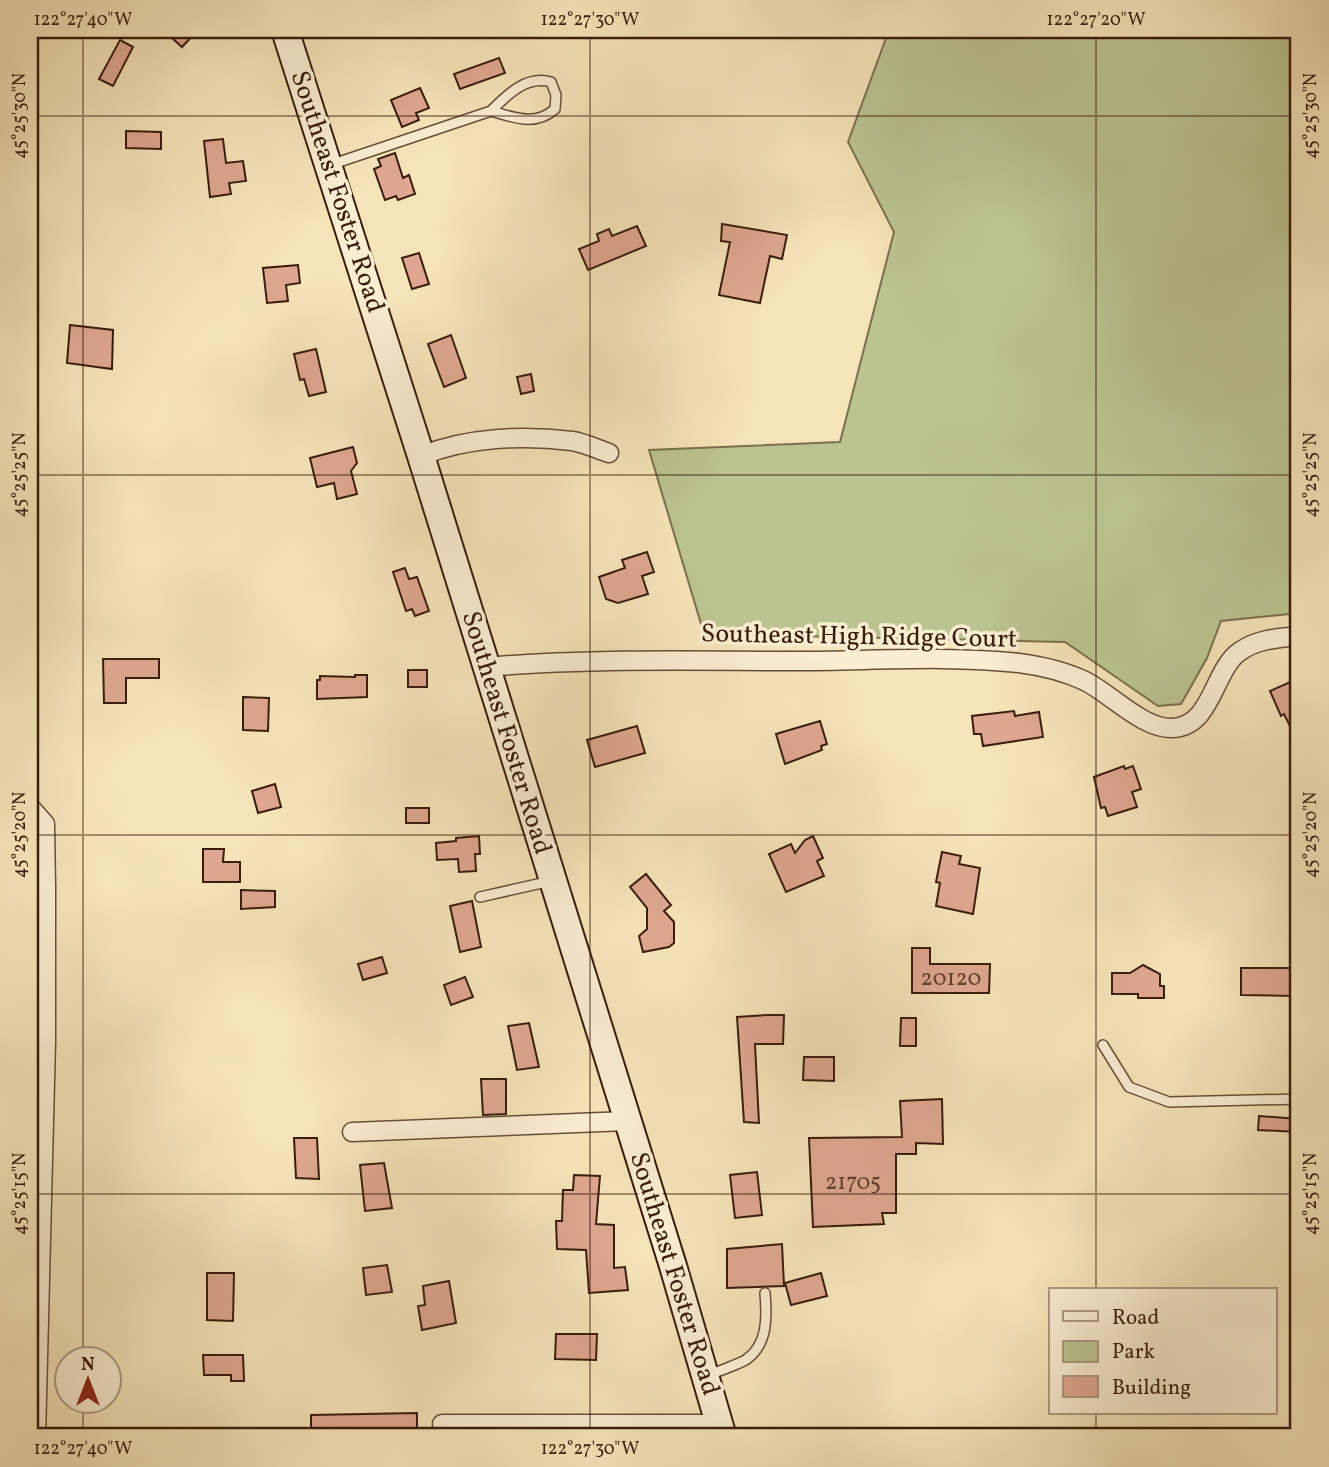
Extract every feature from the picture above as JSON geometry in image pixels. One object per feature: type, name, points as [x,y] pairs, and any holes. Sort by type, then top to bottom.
[{"type":"main road","name":"Southeast Foster Road","points":[[285,30],[421,456],[721,1430]]},
{"type":"street","points":[[421,456],[466,443],[525,439],[575,441],[609,453]]},
{"type":"street","name":"Southeast High Ridge Court","points":[[486,667],[591,661],[941,660],[1020,663],[1060,671],[1086,682],[1158,727],[1175,729],[1189,723],[1203,710],[1236,654],[1263,640],[1299,636]]},
{"type":"street","points":[[30,807],[45,824],[38,980],[36,1437]]},
{"type":"street","points":[[352,1132],[627,1121]]},
{"type":"street","points":[[451,1428],[721,1430]]},
{"type":"lane","points":[[329,166],[491,111],[508,94],[528,82],[551,82],[556,94],[555,109],[545,117],[524,119],[491,111]]},
{"type":"lane","points":[[480,897],[552,880]]},
{"type":"lane","points":[[1104,1045],[1129,1087],[1169,1102],[1299,1099]]},
{"type":"lane","points":[[705,1377],[747,1360],[759,1345],[766,1330],[765,1293]]},
{"type":"green space","points":[[889,30],[1299,30],[1299,613],[1221,621],[1207,658],[1181,704],[1158,706],[1065,642],[704,634],[649,450],[840,442],[894,232],[848,142]]},
{"type":"building","points":[[163,30],[198,30],[182,47]]},
{"type":"building","points":[[120,40],[133,47],[113,86],[99,79]]},
{"type":"building","points":[[499,58],[505,73],[460,89],[454,74]]},
{"type":"building","points":[[420,88],[429,108],[416,113],[419,120],[402,127],[391,100]]},
{"type":"building","points":[[126,131],[161,132],[161,149],[126,148]]},
{"type":"building","points":[[223,139],[226,163],[243,161],[246,181],[229,183],[231,194],[210,197],[204,141]]},
{"type":"building","points":[[395,153],[403,178],[409,175],[415,194],[398,200],[396,196],[385,200],[374,169],[381,166],[378,159]]},
{"type":"building","points":[[722,224],[787,235],[782,259],[770,256],[760,303],[719,295],[730,242],[721,241]]},
{"type":"building","points":[[637,226],[646,246],[588,270],[579,249],[599,241],[597,234],[609,229],[612,236]]},
{"type":"building","points":[[419,253],[429,284],[412,289],[402,258]]},
{"type":"building","points":[[298,265],[300,283],[286,285],[288,301],[267,303],[263,268]]},
{"type":"building","points":[[70,325],[113,330],[112,369],[67,363]]},
{"type":"building","points":[[451,335],[466,378],[444,387],[428,344]]},
{"type":"building","points":[[316,349],[326,392],[309,396],[304,379],[300,380],[294,354]]},
{"type":"building","points":[[531,374],[534,391],[521,394],[517,377]]},
{"type":"building","points":[[353,447],[357,463],[351,471],[357,494],[337,499],[334,483],[317,487],[310,458]]},
{"type":"building","points":[[647,552],[654,572],[642,576],[648,594],[618,603],[606,599],[599,577],[625,568],[622,560]]},
{"type":"building","points":[[405,568],[409,579],[417,577],[429,611],[415,616],[412,609],[406,611],[393,572]]},
{"type":"building","points":[[103,659],[159,659],[159,678],[126,678],[126,703],[104,703]]},
{"type":"building","points":[[408,670],[427,670],[427,687],[408,687]]},
{"type":"building","points":[[367,675],[367,697],[317,699],[317,680],[320,680],[320,676]]},
{"type":"building","points":[[1299,678],[1299,721],[1290,726],[1284,714],[1281,716],[1270,691]]},
{"type":"building","points":[[243,697],[269,698],[268,731],[243,730]]},
{"type":"building","points":[[1014,711],[1015,716],[1039,712],[1043,737],[983,746],[981,734],[974,734],[972,716]]},
{"type":"building","points":[[820,721],[827,744],[821,746],[822,750],[785,764],[776,734]]},
{"type":"building","points":[[637,726],[645,753],[595,767],[587,740]]},
{"type":"building","points":[[1124,766],[1125,769],[1133,766],[1141,789],[1132,792],[1137,807],[1108,816],[1105,807],[1101,808],[1094,777]]},
{"type":"building","points":[[275,784],[281,807],[258,813],[252,791]]},
{"type":"building","points":[[406,808],[429,808],[429,823],[406,823]]},
{"type":"building","points":[[479,836],[480,854],[475,854],[476,871],[459,872],[458,859],[437,860],[436,843]]},
{"type":"building","points":[[813,836],[823,858],[817,861],[824,876],[786,892],[769,854],[791,844],[795,853],[805,840]]},
{"type":"building","points":[[203,849],[224,849],[223,862],[240,862],[240,882],[203,882]]},
{"type":"building","points":[[942,852],[961,856],[959,864],[980,868],[973,914],[936,906],[940,883],[936,882]]},
{"type":"building","points":[[646,874],[671,905],[664,911],[674,922],[674,943],[669,947],[643,952],[639,936],[647,929],[647,908],[630,887]]},
{"type":"building","points":[[241,890],[275,891],[275,907],[241,909]]},
{"type":"building","points":[[472,901],[481,947],[460,952],[450,906]]},
{"type":"building","points":[[912,948],[930,948],[930,964],[990,964],[989,993],[912,993]]},
{"type":"building","points":[[382,957],[387,973],[363,980],[358,964]]},
{"type":"building","points":[[1143,965],[1160,974],[1164,998],[1112,994],[1112,973],[1130,973]]},
{"type":"building","points":[[1241,968],[1292,968],[1292,996],[1241,995]]},
{"type":"building","points":[[465,977],[473,997],[451,1005],[444,985]]},
{"type":"building","points":[[784,1015],[783,1044],[755,1044],[759,1123],[744,1122],[737,1017]]},
{"type":"building","points":[[901,1018],[916,1018],[916,1046],[900,1046]]},
{"type":"building","points":[[529,1023],[539,1067],[517,1070],[508,1026]]},
{"type":"building","points":[[804,1057],[834,1057],[834,1081],[803,1080]]},
{"type":"building","points":[[481,1079],[506,1079],[506,1114],[483,1115]]},
{"type":"building","points":[[942,1099],[943,1144],[916,1143],[916,1154],[896,1154],[896,1213],[882,1213],[884,1224],[813,1227],[809,1138],[902,1137],[900,1101]]},
{"type":"building","points":[[1259,1116],[1299,1119],[1299,1132],[1258,1130]]},
{"type":"building","points":[[294,1138],[317,1138],[319,1179],[296,1178]]},
{"type":"building","points":[[384,1163],[392,1208],[365,1211],[360,1165]]},
{"type":"building","points":[[757,1172],[762,1215],[735,1218],[730,1175]]},
{"type":"building","points":[[574,1175],[600,1176],[596,1224],[614,1225],[614,1268],[625,1267],[628,1290],[589,1293],[586,1250],[557,1249],[556,1221],[562,1221],[563,1190],[573,1190]]},
{"type":"building","points":[[782,1244],[784,1286],[727,1288],[727,1249]]},
{"type":"building","points":[[387,1265],[392,1292],[366,1295],[363,1268]]},
{"type":"building","points":[[207,1273],[234,1273],[233,1321],[207,1320]]},
{"type":"building","points":[[821,1273],[827,1296],[791,1305],[785,1283]]},
{"type":"building","points":[[449,1281],[456,1323],[422,1330],[418,1306],[425,1305],[423,1286]]},
{"type":"building","points":[[556,1334],[597,1334],[596,1360],[555,1359]]},
{"type":"building","points":[[203,1355],[243,1355],[244,1381],[231,1381],[231,1375],[204,1375]]},
{"type":"building","points":[[417,1413],[417,1437],[311,1436],[311,1415]]}]
